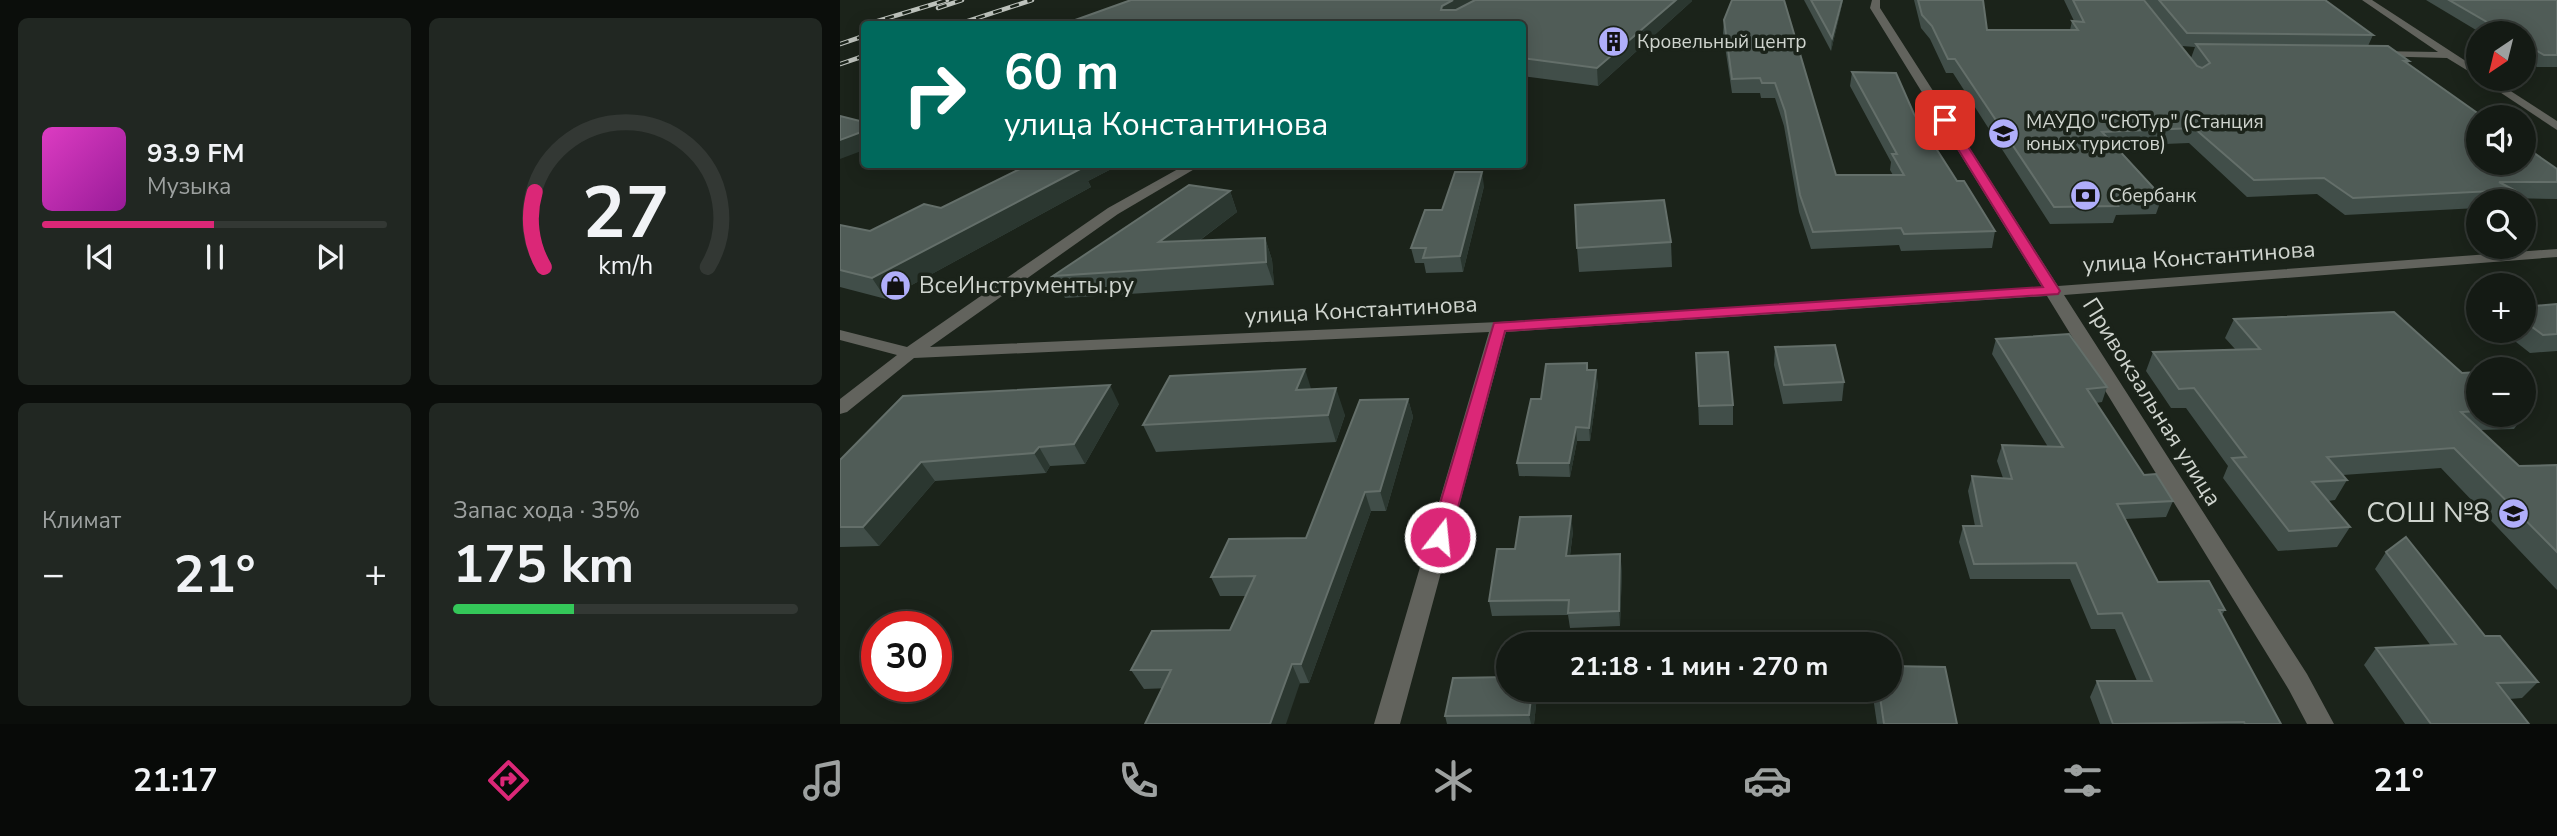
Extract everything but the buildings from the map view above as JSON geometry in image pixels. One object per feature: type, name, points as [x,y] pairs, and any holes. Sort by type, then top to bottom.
[{"type":"street","name":"Привокзальная улица","points":[[1876,0],[1875,8],[2291,670],[2320,724]]},
{"type":"street","points":[[2366,0],[2466,66]]},
{"type":"street","points":[[2368,54],[2449,55]]},
{"type":"street","points":[[2503,91],[2557,126]]},
{"type":"street","points":[[840,408],[910,353],[1113,211],[1190,168]]},
{"type":"street","name":"улица Константинова","points":[[840,335],[910,353],[1499,327],[2053,291],[2557,253]]},
{"type":"street","points":[[1387,724],[1499,327]]},
{"type":"railway","points":[[878,21],[947,0]]},
{"type":"railway","points":[[938,8],[962,0]]},
{"type":"railway","points":[[968,21],[1032,0]]},
{"type":"railway","points":[[840,44],[861,37]]},
{"type":"railway","points":[[840,64],[861,57]]},
{"type":"place","name":"Кровельный центр","points":[[1614,42]]},
{"type":"place","name":"МАУДО \"СЮТур\" (Станция юных туристов)","points":[[2003,133]]},
{"type":"place","name":"Сбербанк","points":[[2086,196]]},
{"type":"place","name":"ВсеИнструменты.ру","points":[[896,285]]},
{"type":"place","name":"СОШ №8","points":[[2513,513]]},
{"type":"route","points":[[1440,537],[1499,327],[2053,291],[1945,120]]}]
